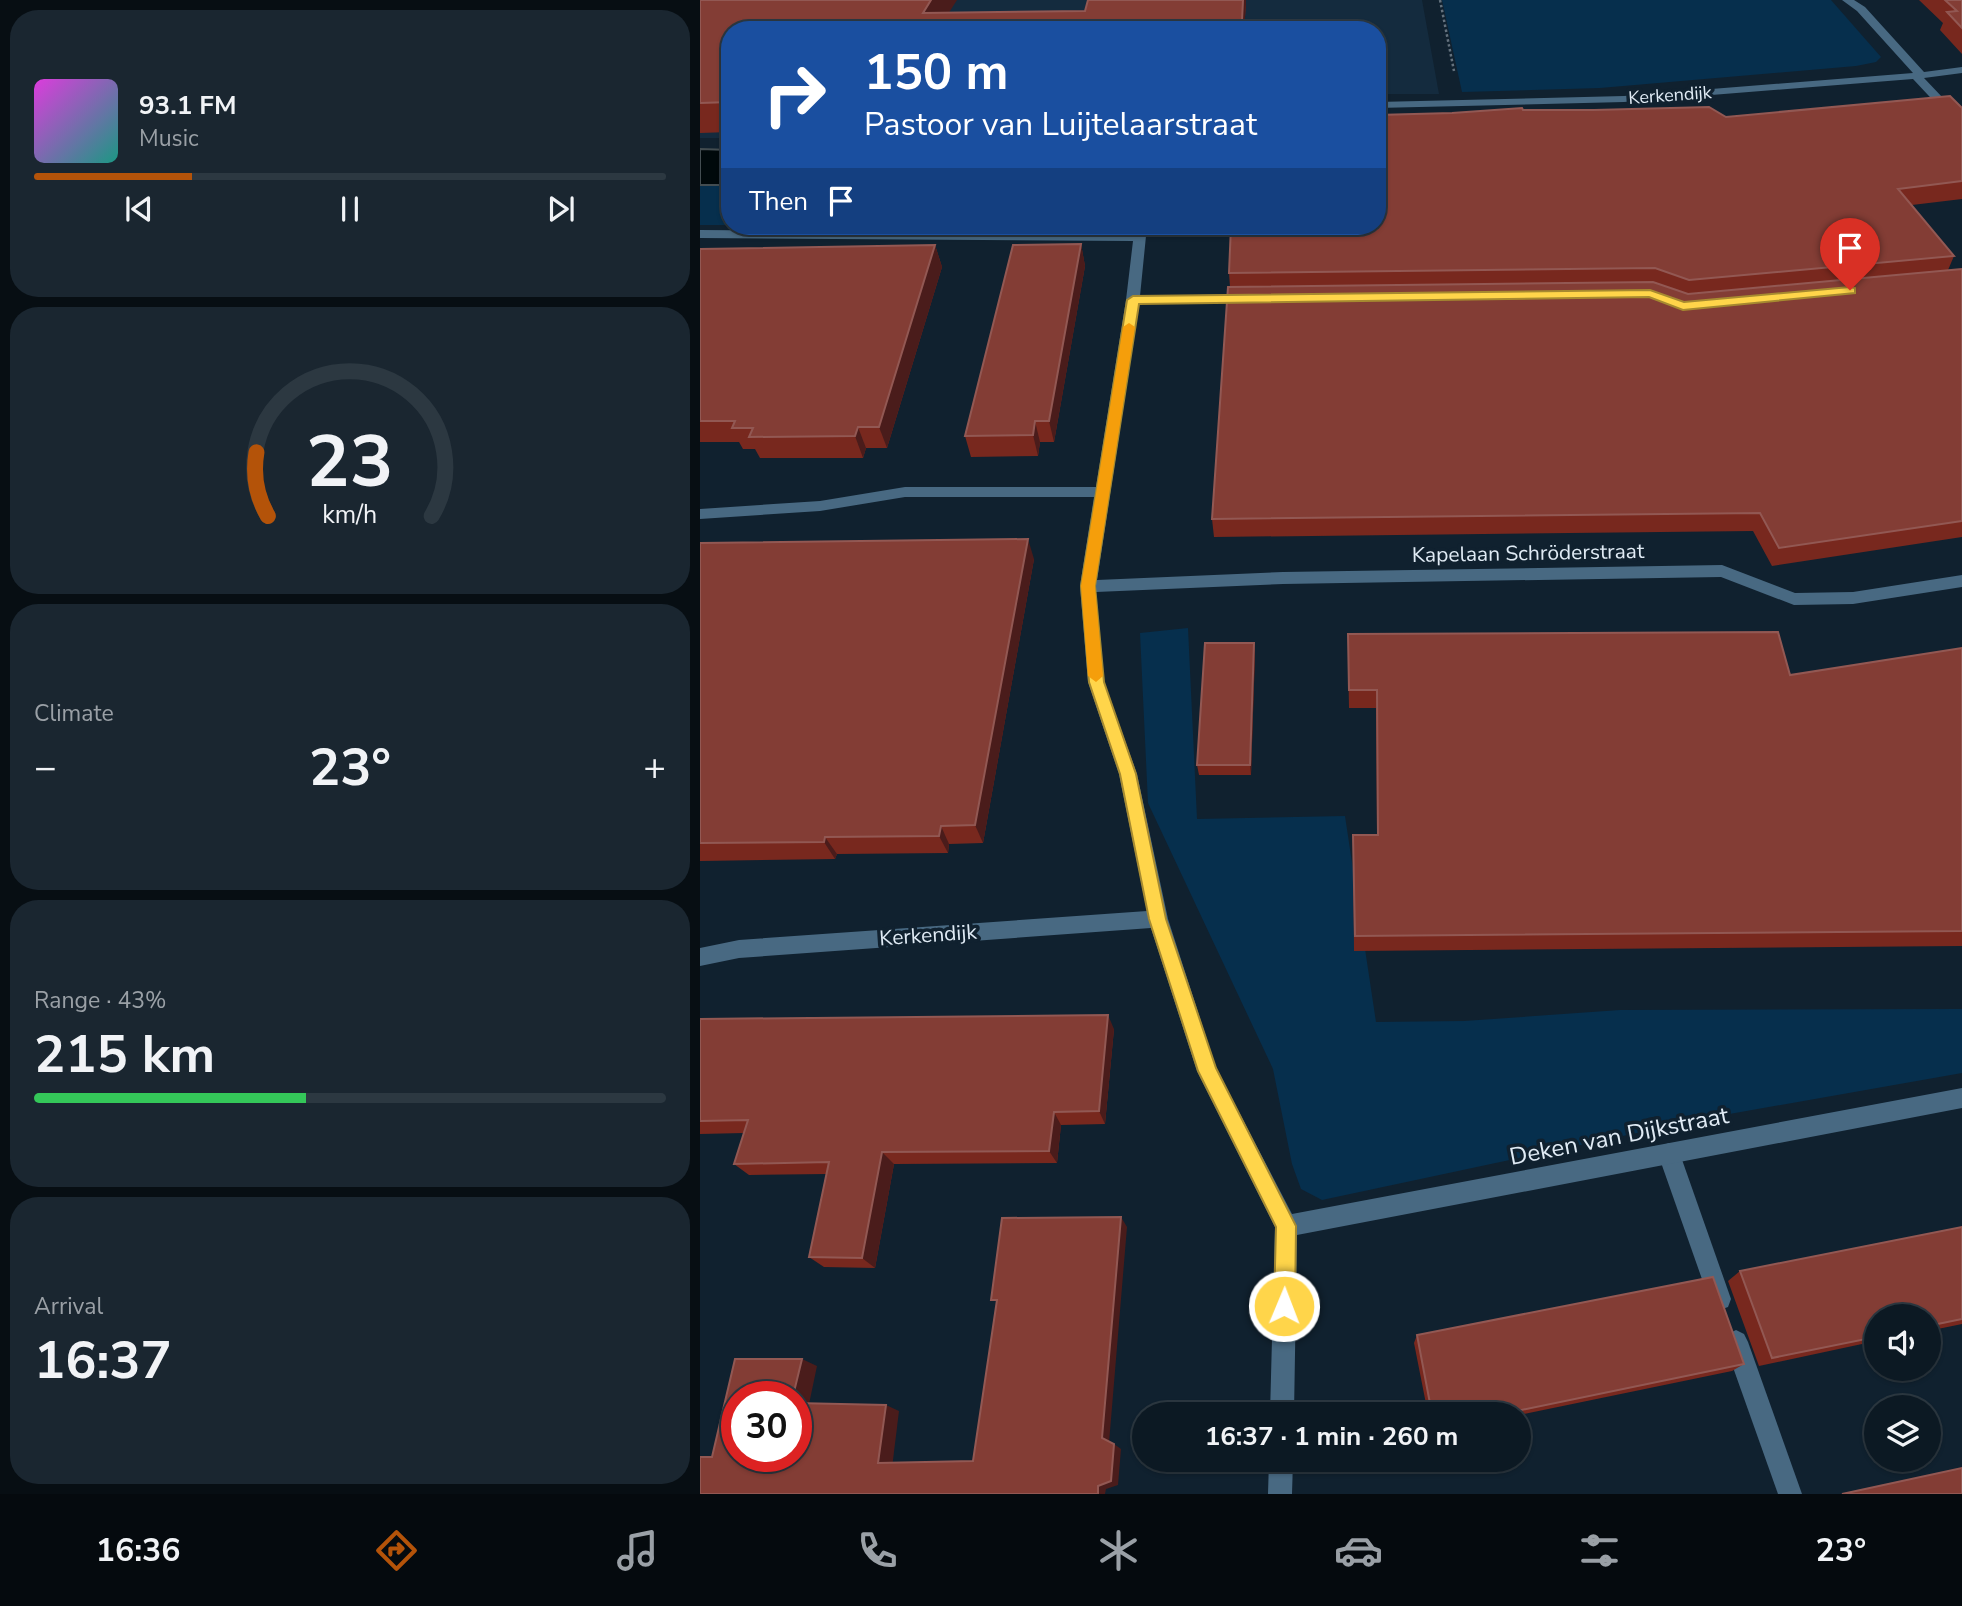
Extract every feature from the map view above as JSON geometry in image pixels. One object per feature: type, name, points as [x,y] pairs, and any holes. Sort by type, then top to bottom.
[{"type":"street","points":[[1847,0],[1861,9],[1962,125]]},
{"type":"street","name":"Kerkendijk","points":[[1386,104],[1624,99],[1962,70]]},
{"type":"street","points":[[700,234],[721,234]]},
{"type":"street","points":[[1140,235],[1133,300],[1088,586],[1096,682],[1128,774],[1158,919],[1207,1071],[1286,1226],[1282,1402]]},
{"type":"street","points":[[1133,300],[1269,297]]},
{"type":"street","points":[[700,513],[820,506],[905,492],[1101,492]]},
{"type":"street","name":"Kapelaan Schröderstraat","points":[[1088,586],[1283,578],[1722,571],[1794,599],[1853,598],[1962,581]]},
{"type":"street","name":"Kerkendijk","points":[[700,957],[739,949],[1158,919]]},
{"type":"street","name":"Deken van Dijkstraat","points":[[1286,1226],[1962,1098]]},
{"type":"street","points":[[1669,1154],[1790,1494]]},
{"type":"street","points":[[1280,1494],[1281,1472]]},
{"type":"path","points":[[1440,0],[1460,103]]},
{"type":"shaded area","points":[[700,0],[1422,0],[1439,94],[1386,94],[1386,21],[721,21],[721,138],[700,138]]},
{"type":"shaded area","points":[[1442,0],[1831,0],[1881,57],[1876,62],[1856,66],[1600,88],[1462,92]]},
{"type":"shaded area","points":[[700,149],[721,150],[721,185],[700,185]]},
{"type":"shaded area","points":[[700,185],[721,185],[721,225],[700,225]]},
{"type":"shaded area","points":[[1188,628],[1197,819],[1345,816],[1376,1022],[1464,1021],[1620,1010],[1962,1009],[1962,1073],[1707,1118],[1322,1200],[1301,1189],[1292,1164],[1273,1069],[1148,803],[1140,633]]},
{"type":"building","points":[[700,0],[931,0],[923,13],[1085,11],[1088,0],[1243,0],[1242,21],[721,21],[721,102],[700,103]]},
{"type":"building","points":[[1945,0],[1962,0],[1962,28],[1947,12],[1957,11]]},
{"type":"building","points":[[1950,96],[1962,108],[1962,181],[1898,189],[1954,256],[1689,280],[1655,268],[1229,273],[1231,235],[1386,235],[1386,115],[1522,108],[1594,110],[1709,107],[1726,117]]},
{"type":"building","points":[[1081,244],[1049,421],[1035,421],[1033,435],[965,436],[1013,245]]},
{"type":"building","points":[[935,245],[879,427],[858,427],[855,436],[749,437],[753,428],[732,428],[735,421],[700,421],[700,249]]},
{"type":"building","points":[[1962,269],[1962,521],[1779,548],[1760,513],[1212,519],[1228,287],[1653,282],[1688,294]]},
{"type":"building","points":[[1028,539],[975,825],[941,826],[939,836],[825,837],[824,842],[700,843],[700,543]]},
{"type":"building","points":[[1778,632],[1790,675],[1962,648],[1962,931],[1355,936],[1353,835],[1378,835],[1377,690],[1349,690],[1348,634]]},
{"type":"building","points":[[1205,643],[1254,643],[1250,765],[1197,765]]},
{"type":"building","points":[[1108,1015],[1099,1111],[1054,1112],[1049,1151],[882,1152],[862,1258],[809,1257],[829,1162],[734,1164],[748,1120],[700,1121],[700,1019]]},
{"type":"building","points":[[1121,1217],[1102,1438],[1114,1444],[1111,1481],[1098,1486],[1098,1494],[700,1494],[700,1457],[712,1457],[721,1419],[721,1472],[812,1472],[812,1403],[886,1405],[878,1463],[973,1461],[997,1300],[991,1300],[1002,1218]]},
{"type":"building","points":[[1962,1227],[1962,1319],[1941,1323],[1941,1304],[1864,1304],[1864,1339],[1772,1358],[1740,1271]]},
{"type":"building","points":[[1713,1277],[1744,1364],[1531,1408],[1531,1402],[1430,1402],[1417,1335]]},
{"type":"building","points":[[735,1359],[802,1359],[797,1381],[730,1381]]},
{"type":"building","points":[[1962,1468],[1962,1494],[1842,1494]]},
{"type":"slow traffic","points":[[1096,676],[1088,586],[1129,327]]},
{"type":"route","points":[[1284,1306],[1286,1226],[1207,1071],[1158,919],[1128,774],[1096,682],[1088,586],[1133,300],[1650,294],[1683,306],[1850,290]]}]
